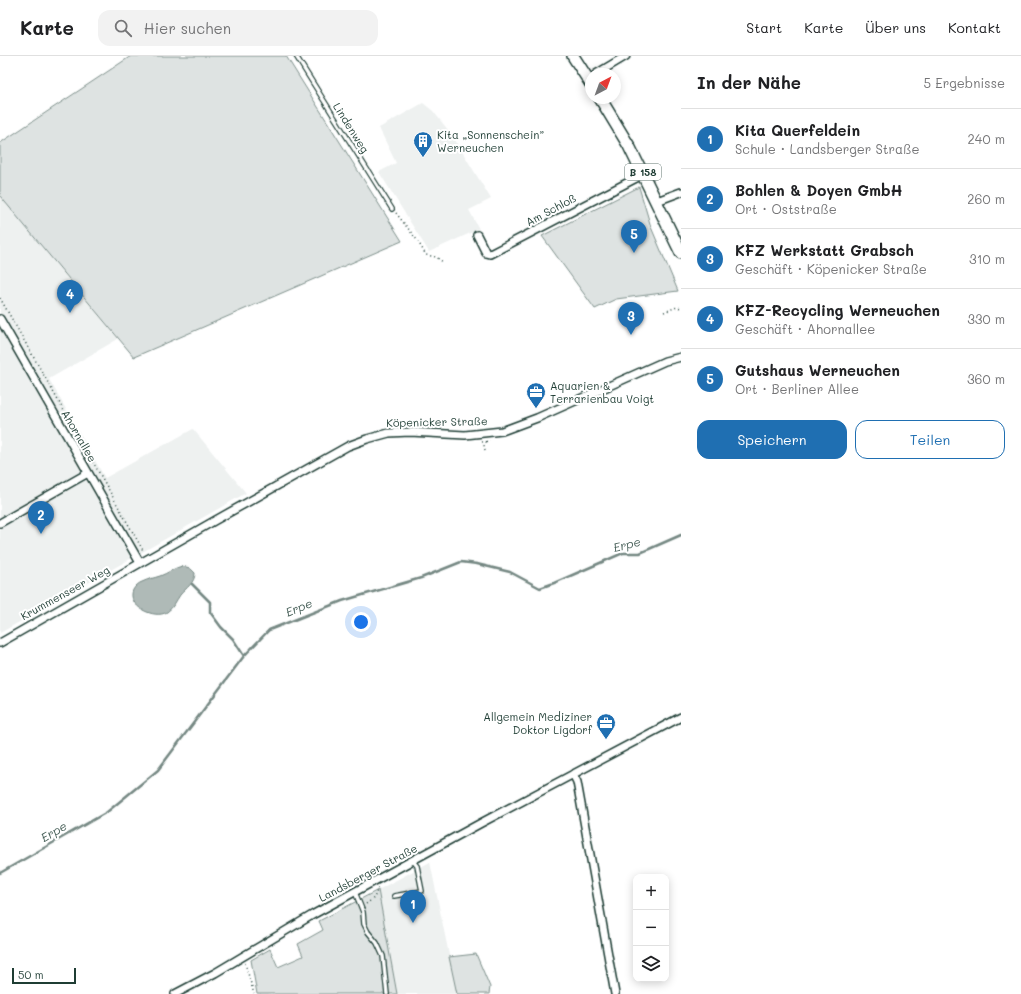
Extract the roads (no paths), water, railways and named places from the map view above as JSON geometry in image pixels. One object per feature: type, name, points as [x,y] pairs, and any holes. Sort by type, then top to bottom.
[{"type":"main road","points":[[573,56],[585,71]]},
{"type":"main road","name":"B 158","points":[[604,104],[644,174],[681,251]]},
{"type":"street","points":[[607,68],[626,56]]},
{"type":"street","name":"Am Schloß","points":[[477,235],[486,253],[490,254],[644,174]]},
{"type":"street","points":[[657,201],[681,192]]},
{"type":"street","name":"Ahornallee","points":[[0,319],[140,563]]},
{"type":"street","name":"Köpenicker Straße","points":[[140,563],[333,454],[361,441],[397,432],[465,435],[502,431],[537,418],[665,361],[681,357]]},
{"type":"street","points":[[0,523],[88,473]]},
{"type":"street","name":"Krummenseer Weg","points":[[0,642],[140,563]]},
{"type":"street","name":"Landsberger Straße","points":[[175,994],[314,914],[681,717]]},
{"type":"street","points":[[573,774],[577,782],[615,994]]},
{"type":"lane","name":"Lindenweg","points":[[296,56],[392,209]]},
{"type":"lane","points":[[394,896],[422,891],[417,866],[414,861]]},
{"type":"lane","points":[[355,892],[361,906],[364,924],[368,932],[377,943],[383,956],[387,994]]},
{"type":"waterway","name":"Erpe","points":[[0,873],[107,812],[158,770],[244,656],[269,630],[342,601],[421,578],[461,562],[477,564],[510,572],[540,588],[623,553],[640,553],[681,535]]},
{"type":"waterway","points":[[192,584],[210,602],[210,612],[221,627],[233,639],[244,656]]},
{"type":"place","name":"Kita „Sonnenschein“ Werneuchen","points":[[423,158]]},
{"type":"place","name":"Gutshaus Werneuchen","points":[[634,253]]},
{"type":"place","name":"KFZ-Recycling Werneuchen","points":[[70,313]]},
{"type":"place","name":"KFZ Werkstatt Grabsch","points":[[631,335]]},
{"type":"place","name":"Aquarien & Terrarienbau Voigt","points":[[536,409]]},
{"type":"place","name":"Bohlen & Doyen GmbH","points":[[41,534]]},
{"type":"place","name":"Allgemein Mediziner Doktor Ligdorf","points":[[606,740]]},
{"type":"place","name":"Kita Querfeldein","points":[[413,923]]}]
